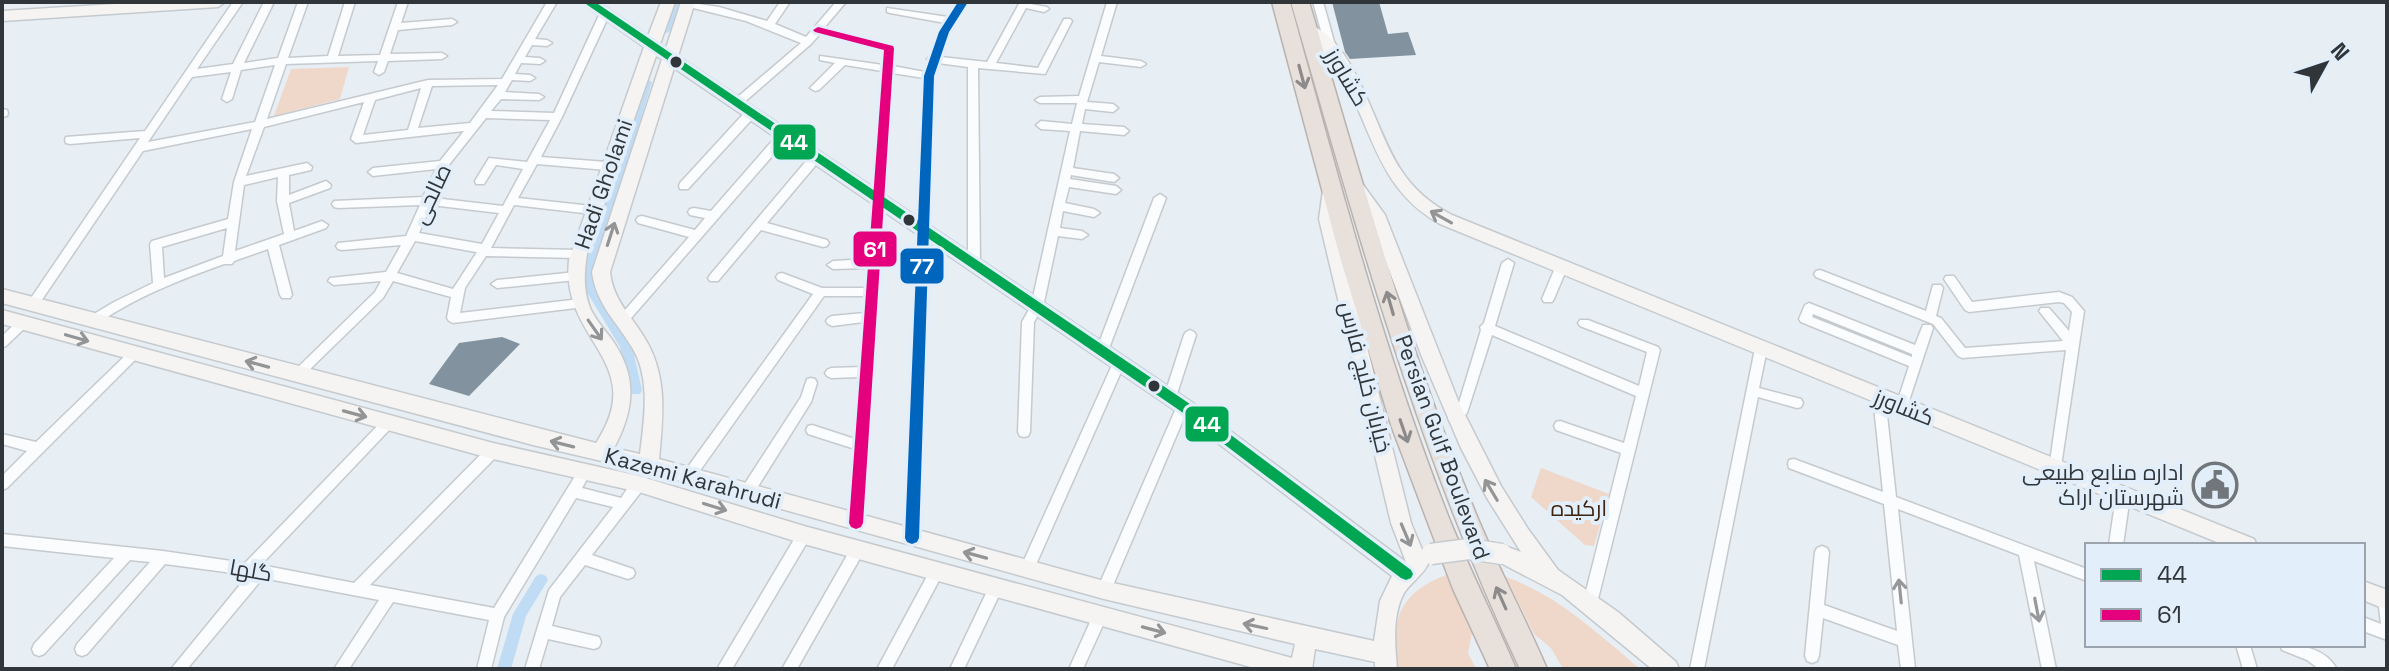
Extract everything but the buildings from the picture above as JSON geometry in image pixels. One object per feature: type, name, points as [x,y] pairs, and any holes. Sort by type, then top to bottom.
[{"type":"highway","name":"Persian Gulf Boulevard","points":[[1281,2],[1395,404],[1458,575],[1503,669]]},
{"type":"highway","name":"Persian Gulf Boulevard","points":[[1300,2],[1394,316],[1452,485],[1534,669]]},
{"type":"main road","points":[[2,16],[218,2]]},
{"type":"main road","points":[[588,2],[1418,564]]},
{"type":"main road","name":"Hadi Gholami","points":[[600,453],[621,420],[621,378],[614,358],[580,304],[576,276],[578,254],[668,2]]},
{"type":"main road","name":"Hadi Gholami","points":[[649,464],[654,399],[651,370],[642,349],[603,291],[601,272],[688,3]]},
{"type":"main road","name":"کشاورز","points":[[1308,29],[1330,45],[1363,99],[1383,153],[1410,194],[1428,210],[1510,256],[1561,268],[2242,543]]},
{"type":"main road","points":[[607,166],[634,164]]},
{"type":"main road","points":[[1355,186],[1377,215],[1454,418],[1486,483],[1521,539],[1551,577]]},
{"type":"main road","name":"خیابان خلیج فارس","points":[[1332,188],[1327,219],[1401,523],[1418,564]]},
{"type":"main road","name":"Kazemi Karahrudi","points":[[2,296],[421,408],[649,464],[1104,590],[1307,637],[1386,661]]},
{"type":"main road","name":"Kazemi Karahrudi","points":[[2,317],[493,451],[639,484],[804,535],[1100,616],[1248,663],[1298,669]]},
{"type":"main road","points":[[622,404],[654,399]]},
{"type":"main road","points":[[396,425],[421,408]]},
{"type":"main road","points":[[1386,661],[1385,622],[1392,595],[1418,564],[1469,549],[1502,554],[1551,577],[1590,603],[1668,669]]},
{"type":"main road","points":[[2365,591],[2386,599]]},
{"type":"main road","points":[[1298,669],[1307,637]]},
{"type":"street","points":[[33,304],[238,2]]},
{"type":"street","points":[[227,99],[237,67],[269,2]]},
{"type":"street","points":[[228,261],[239,182],[303,2]]},
{"type":"street","points":[[332,59],[350,2]]},
{"type":"street","points":[[379,72],[403,2]]},
{"type":"street","name":"صالحی","points":[[298,374],[379,295],[410,238],[443,164],[498,95],[552,2]]},
{"type":"street","points":[[770,24],[785,2]]},
{"type":"street","points":[[684,186],[744,108],[808,42],[841,2]]},
{"type":"street","points":[[912,538],[929,76],[932,59],[963,2]]},
{"type":"street","points":[[1024,432],[1028,322],[1037,307],[1082,102],[1112,2]]},
{"type":"street","points":[[1318,2],[1330,45]]},
{"type":"street","points":[[688,3],[723,9],[770,24],[808,42]]},
{"type":"street","points":[[990,66],[1023,4],[1044,9]]},
{"type":"street","points":[[890,10],[951,21]]},
{"type":"street","points":[[580,304],[453,318],[456,294],[533,163],[605,13]]},
{"type":"street","points":[[932,59],[1041,72],[1067,21]]},
{"type":"street","points":[[394,27],[452,22]]},
{"type":"street","points":[[818,30],[889,48],[856,523]]},
{"type":"street","points":[[529,42],[547,43]]},
{"type":"street","points":[[189,74],[282,61],[442,56]]},
{"type":"street","points":[[824,58],[929,76]]},
{"type":"street","points":[[1094,58],[1141,64]]},
{"type":"street","points":[[518,60],[540,61]]},
{"type":"street","points":[[815,88],[842,62]]},
{"type":"street","points":[[973,64],[974,264]]},
{"type":"street","points":[[138,148],[262,124],[428,83],[530,78]]},
{"type":"street","points":[[412,132],[428,83]]},
{"type":"street","points":[[498,95],[539,97]]},
{"type":"street","points":[[370,99],[356,139],[473,126]]},
{"type":"street","points":[[1040,100],[1082,102],[1113,108]]},
{"type":"street","points":[[482,114],[557,117]]},
{"type":"street","points":[[1041,125],[1124,131]]},
{"type":"street","points":[[70,140],[148,134]]},
{"type":"street","points":[[622,321],[784,135]]},
{"type":"street","points":[[714,278],[816,157]]},
{"type":"street","points":[[480,181],[493,161],[607,166]]},
{"type":"street","points":[[373,172],[443,164]]},
{"type":"street","points":[[239,182],[307,167]]},
{"type":"street","points":[[284,173],[283,201],[290,238]]},
{"type":"street","points":[[1066,176],[1115,184]]},
{"type":"street","points":[[283,201],[326,185]]},
{"type":"street","points":[[1102,351],[1160,198]]},
{"type":"street","points":[[338,204],[428,201],[592,210]]},
{"type":"street","points":[[1059,206],[1094,213]]},
{"type":"street","points":[[694,212],[713,216]]},
{"type":"street","points":[[642,220],[697,235]]},
{"type":"street","points":[[159,286],[156,244],[232,222]]},
{"type":"street","points":[[93,320],[119,303],[159,286],[322,225]]},
{"type":"street","points":[[759,225],[823,243]]},
{"type":"street","points":[[1054,231],[1082,235]]},
{"type":"street","points":[[342,246],[410,238],[484,250],[578,254]]},
{"type":"street","points":[[273,244],[286,295]]},
{"type":"street","points":[[1454,418],[1463,409],[1510,256]]},
{"type":"street","points":[[833,265],[875,263]]},
{"type":"street","points":[[1548,299],[1561,268]]},
{"type":"street","points":[[1820,274],[1929,323],[1943,325],[1962,353],[2074,345]]},
{"type":"street","points":[[334,281],[390,276],[456,294]]},
{"type":"street","points":[[497,284],[576,276]]},
{"type":"street","points":[[782,277],[821,292],[873,292]]},
{"type":"street","points":[[1950,279],[1969,307],[2059,297],[2068,300],[2078,311],[2055,469]]},
{"type":"street","points":[[1902,406],[1937,288]]},
{"type":"street","points":[[689,475],[821,292]]},
{"type":"street","points":[[1809,308],[1918,358],[1805,319],[1809,308]]},
{"type":"street","points":[[2045,311],[2074,345]]},
{"type":"street","points":[[832,321],[871,317]]},
{"type":"street","points":[[2,343],[23,323]]},
{"type":"street","points":[[1584,323],[1654,350],[1590,603]]},
{"type":"street","points":[[1486,327],[1643,393]]},
{"type":"street","points":[[1104,590],[1176,402],[1190,335]]},
{"type":"street","points":[[1697,669],[1761,349]]},
{"type":"street","points":[[2,484],[134,354]]},
{"type":"street","points":[[1027,569],[1119,363]]},
{"type":"street","points":[[831,373],[867,372]]},
{"type":"street","points":[[747,492],[807,398],[811,383]]},
{"type":"street","points":[[1753,391],[1797,403]]},
{"type":"street","points":[[1879,397],[1908,669]]},
{"type":"street","points":[[178,669],[254,570],[396,425]]},
{"type":"street","points":[[1560,426],[1628,450]]},
{"type":"street","points":[[812,430],[861,446]]},
{"type":"street","points":[[2,439],[38,448]]},
{"type":"street","points":[[357,589],[493,451]]},
{"type":"street","points":[[1794,464],[2085,574]]},
{"type":"street","points":[[484,669],[497,615],[585,472]]},
{"type":"street","points":[[532,669],[554,594],[639,484]]},
{"type":"street","points":[[573,492],[623,504]]},
{"type":"street","points":[[2116,543],[2123,496]]},
{"type":"street","points":[[724,669],[804,535]]},
{"type":"street","name":"گلها","points":[[2,540],[254,570],[497,615]]},
{"type":"street","points":[[789,669],[858,549]]},
{"type":"street","points":[[2025,551],[2049,669]]},
{"type":"street","points":[[1812,656],[1822,552]]},
{"type":"street","points":[[39,649],[126,555]]},
{"type":"street","points":[[82,649],[163,557]]},
{"type":"street","points":[[582,558],[628,573]]},
{"type":"street","points":[[884,669],[937,571]]},
{"type":"street","points":[[957,669],[996,587]]},
{"type":"street","points":[[341,669],[390,595]]},
{"type":"street","points":[[2386,599],[2387,622]]},
{"type":"street","points":[[1817,609],[1905,641]]},
{"type":"street","points":[[1076,669],[1100,616]]},
{"type":"street","points":[[2365,625],[2387,633]]},
{"type":"street","points":[[543,631],[594,642]]},
{"type":"street","points":[[2244,647],[2250,669]]},
{"type":"street","points":[[2292,647],[2312,655],[2330,669]]},
{"type":"green space","points":[[349,67],[340,99],[274,116],[291,69]]},
{"type":"green space","name":"ارکیده","points":[[1541,468],[1609,494],[1594,546],[1585,545],[1531,497]]},
{"type":"green space","points":[[1446,575],[1472,633],[1468,653],[1476,669],[1395,669],[1395,637],[1401,612],[1416,591]]},
{"type":"green space","points":[[1506,577],[1525,584],[1560,605],[1640,669],[1563,669],[1551,648],[1534,634]]},
{"type":"waterway","points":[[667,30],[677,2]]},
{"type":"waterway","points":[[636,390],[626,346],[591,289],[594,253],[647,82]]},
{"type":"waterway","points":[[504,669],[520,614],[541,580]]},
{"type":"transit line","name":"44","points":[[588,2],[1183,406],[1406,574]]},
{"type":"transit line","name":"77","points":[[912,538],[929,76],[944,32],[963,2]]},
{"type":"transit line","name":"61","points":[[818,30],[889,48],[856,523]]},
{"type":"place","name":"اداره منابع طبیعی شهرستان اراک","points":[[2215,485]]}]
